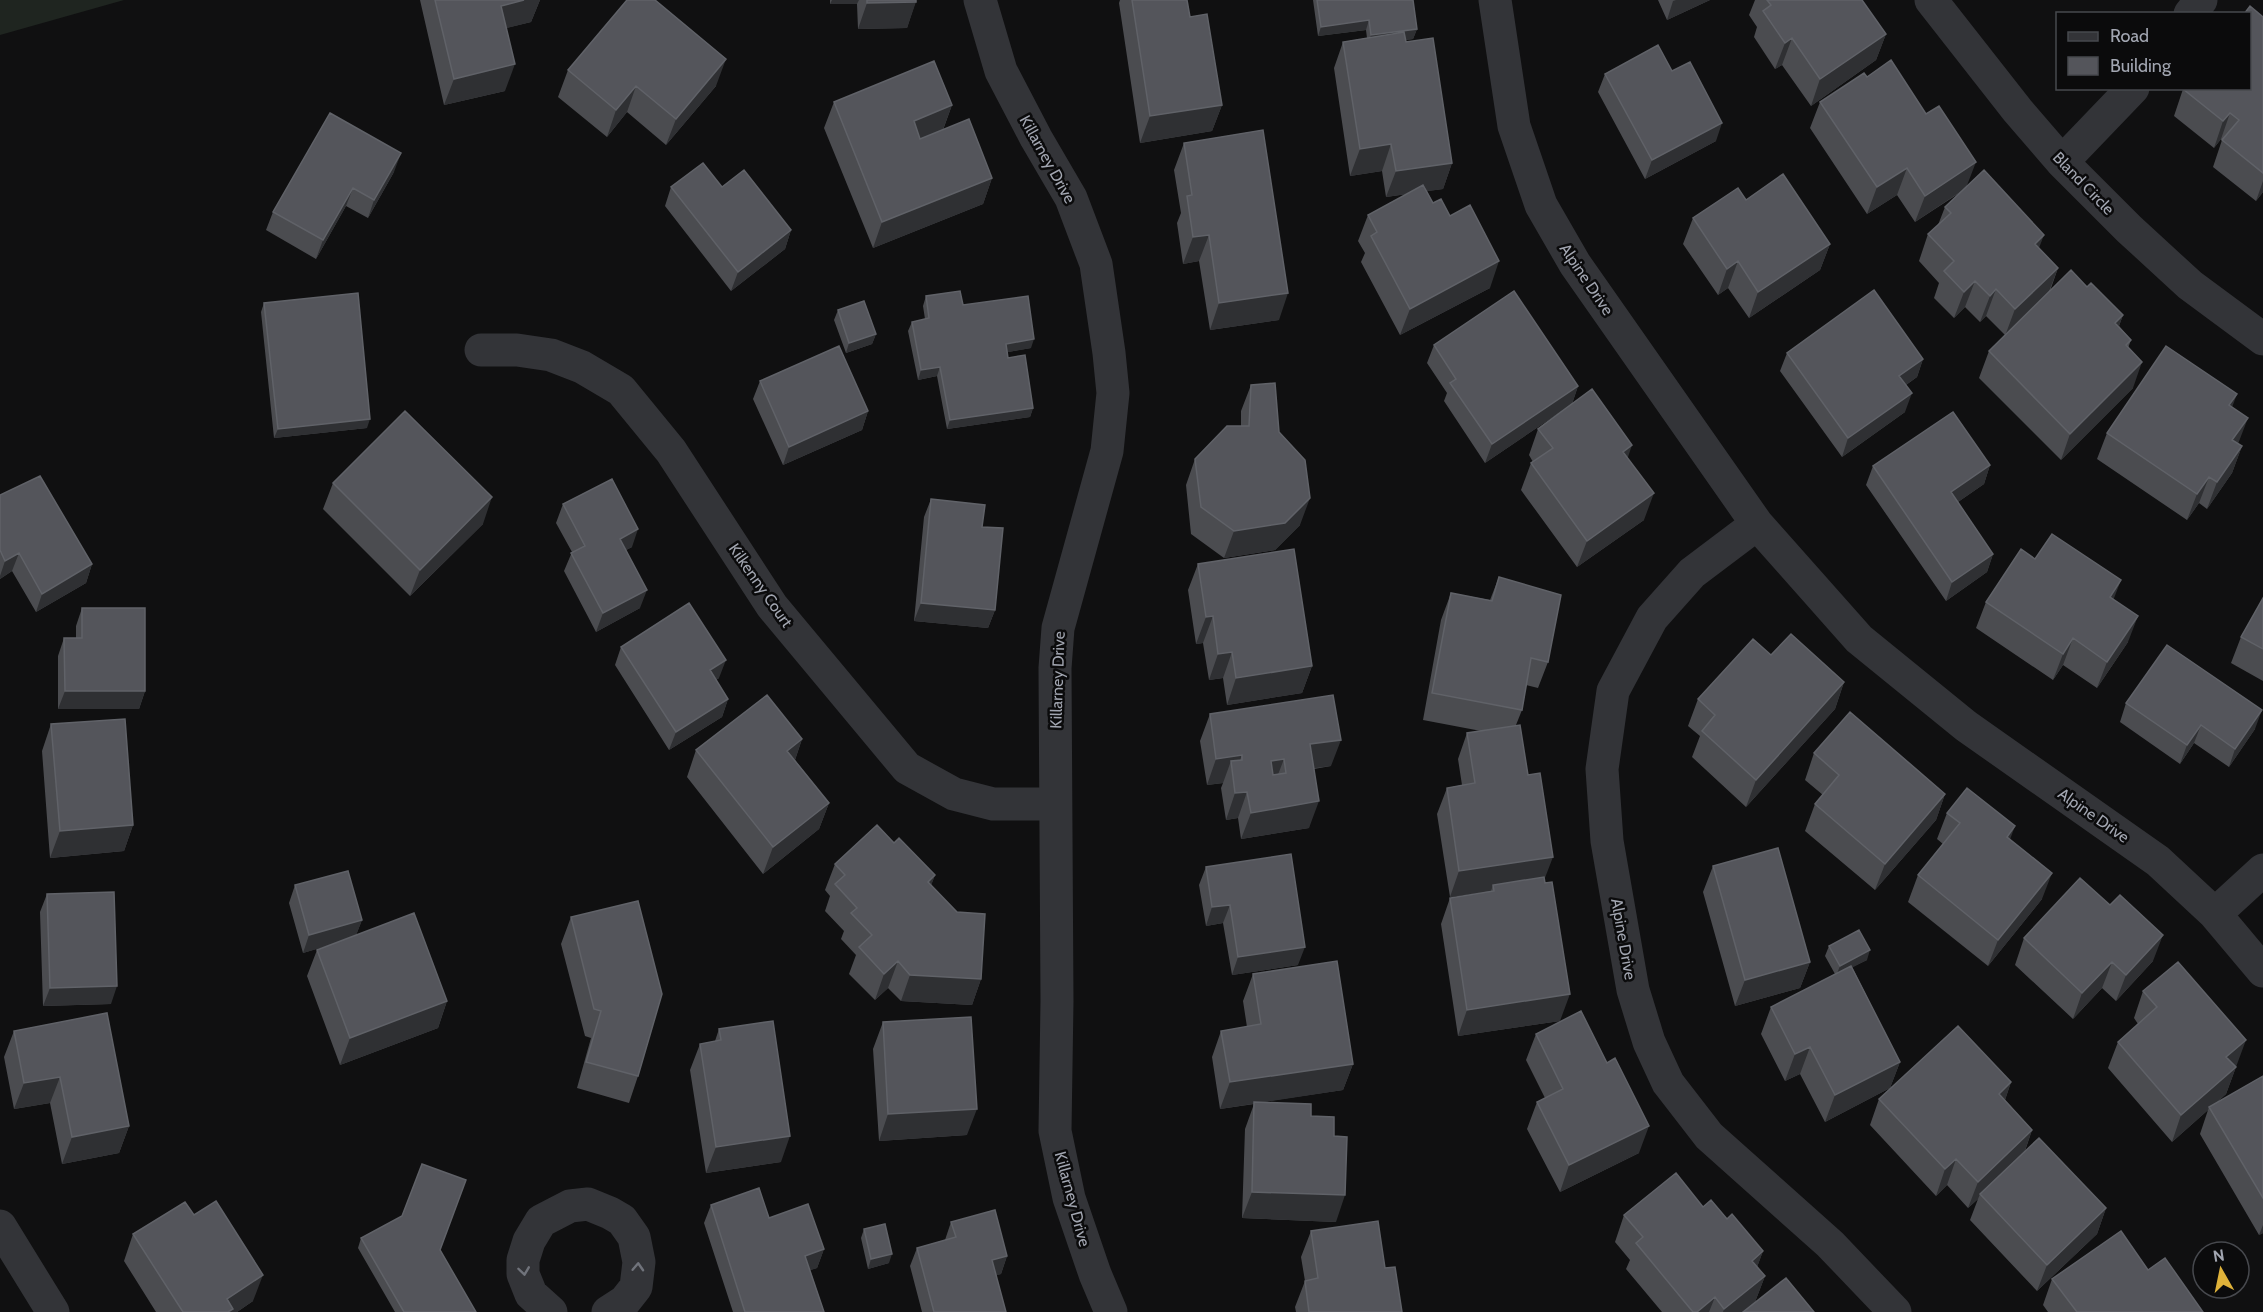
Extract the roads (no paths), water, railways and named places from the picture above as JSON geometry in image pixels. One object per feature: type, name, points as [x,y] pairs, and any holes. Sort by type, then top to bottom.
[{"type":"street","name":"Killarney Drive","points":[[980,0],[1000,71],[1071,198],[1095,264],[1112,386],[1107,452],[1058,628],[1055,668],[1057,1001],[1055,1131],[1069,1198],[1095,1274],[1112,1312]]},
{"type":"street","name":"Alpine Drive","points":[[1495,0],[1514,126],[1540,205],[1575,264],[1757,524],[1859,639],[1966,726],[2158,861],[2215,914],[2263,971]]},
{"type":"street","name":"Bland Circle","points":[[1931,0],[1969,50],[2062,162],[2129,229],[2190,285],[2263,339]]},
{"type":"street","points":[[2192,12],[2201,0]]},
{"type":"street","points":[[2062,162],[2131,90]]},
{"type":"street","name":"Kilkenny Court","points":[[481,351],[517,350],[551,356],[582,367],[621,390],[671,451],[772,606],[907,768],[954,794],[993,804],[1055,804]]},
{"type":"street","name":"Alpine Drive","points":[[1757,524],[1692,573],[1652,618],[1613,691],[1602,769],[1607,841],[1633,990],[1649,1042],[1668,1083],[1709,1136],[1830,1244],[1895,1312]]},
{"type":"street","points":[[2215,914],[2263,870]]},
{"type":"street","points":[[550,1312],[531,1294],[523,1274],[523,1260],[529,1241],[541,1221],[570,1206],[588,1204],[610,1212],[622,1220],[634,1237],[639,1262],[636,1287],[625,1302],[608,1312]]},
{"type":"street","points":[[0,1226],[53,1312]]}]
